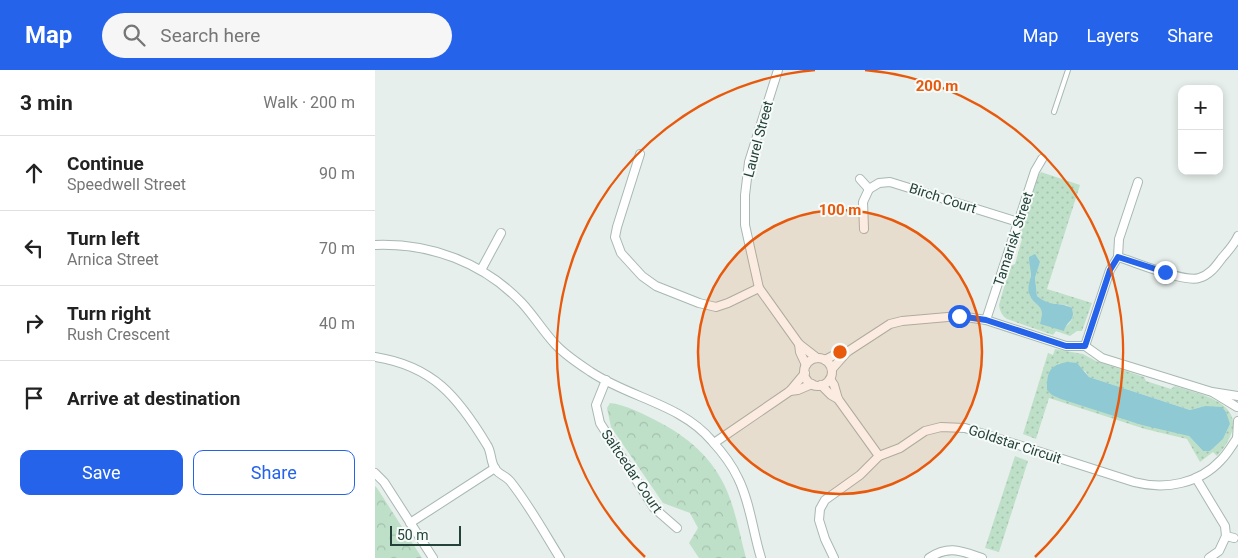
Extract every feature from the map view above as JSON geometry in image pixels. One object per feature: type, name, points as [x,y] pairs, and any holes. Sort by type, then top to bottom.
[{"type":"street","name":"Laurel Street","points":[[778,70],[751,154],[745,195],[745,225],[759,288],[799,344],[817,358]]},
{"type":"street","points":[[641,154],[616,232],[618,248],[627,259],[651,283],[710,306],[723,305],[759,288]]},
{"type":"street","name":"Tamarisk Street","points":[[986,320],[1035,171],[1041,159]]},
{"type":"street","points":[[860,179],[869,188],[863,202],[864,229]]},
{"type":"street","name":"Birch Court","points":[[869,188],[879,182],[890,182],[1018,222]]},
{"type":"street","points":[[1085,346],[1110,270],[1118,257],[1119,239],[1138,182]]},
{"type":"street","points":[[481,270],[501,233]]},
{"type":"street","points":[[1118,257],[1181,277],[1195,279],[1205,276],[1210,272],[1232,247],[1238,236]]},
{"type":"street","points":[[375,245],[425,248],[464,261],[481,270],[497,281],[521,303],[556,346],[593,373],[679,414],[701,430],[714,443],[739,479],[761,558]]},
{"type":"street","points":[[879,456],[838,399],[830,379],[832,369],[847,352],[884,327],[896,322],[959,316],[986,320],[1066,346],[1085,346],[1102,358],[1212,392],[1238,396]]},
{"type":"street","name":"Laurel Street","points":[[799,344],[805,369]]},
{"type":"street","points":[[825,360],[838,353],[847,352]]},
{"type":"street","points":[[375,357],[415,368],[430,376],[460,404],[489,446],[495,468],[511,483],[560,558]]},
{"type":"street","points":[[714,443],[790,391],[809,362],[817,358],[825,360],[832,369]]},
{"type":"street","points":[[805,369],[808,381],[812,384]]},
{"type":"street","points":[[821,385],[830,379]]},
{"type":"street","name":"Saltcedar Court","points":[[606,380],[597,405],[600,423],[654,508],[677,528]]},
{"type":"street","points":[[790,391],[812,384],[821,385],[838,399]]},
{"type":"street","points":[[1212,392],[1238,408]]},
{"type":"street","name":"Goldstar Circuit","points":[[834,558],[819,520],[822,504],[860,476],[879,456],[900,448],[919,434],[932,429],[958,426],[1144,484],[1176,484],[1196,478],[1220,461],[1237,438],[1238,421]]},
{"type":"street","points":[[410,523],[495,468]]},
{"type":"street","points":[[375,473],[384,482],[433,558]]},
{"type":"street","points":[[1196,478],[1230,537],[1219,551],[1209,558]]},
{"type":"street","points":[[929,558],[948,550],[961,551],[982,558]]},
{"type":"lane","points":[[1054,112],[1068,70]]},
{"type":"green space","points":[[1041,172],[1080,185],[1047,289],[1092,303],[1082,331],[1077,331],[1070,336],[1056,331],[1053,335],[1007,319],[999,307],[1010,266],[1015,264],[1022,239],[1019,236],[1038,176]],"holes":[[[1040,262],[1035,278],[1037,296],[1046,303],[1066,305],[1072,308],[1072,319],[1065,327],[1041,324],[1042,309],[1037,303],[1030,279],[1031,273]]]},
{"type":"green space","points":[[1055,349],[1083,354],[1096,361],[1144,377],[1146,381],[1171,389],[1175,386],[1213,399],[1229,411],[1233,419],[1233,429],[1217,456],[1213,452],[1200,462],[1187,439],[1145,429],[1049,398],[1036,439],[1023,434],[1048,353],[1053,355]],"holes":[[[1057,363],[1085,371],[1089,377],[1190,410],[1205,406],[1230,424],[1223,439],[1210,451],[1203,451],[1189,436]]]},
{"type":"green space","points":[[610,403],[635,410],[668,427],[689,441],[707,459],[721,479],[730,499],[746,558],[699,558],[689,543],[698,528],[690,513],[663,503],[611,427],[607,408]]},
{"type":"green space","points":[[1015,456],[1028,461],[999,552],[985,548]]},
{"type":"green space","points":[[375,486],[377,488],[422,558],[375,558]]},
{"type":"water","points":[[1035,254],[1040,262],[1035,278],[1037,296],[1047,302],[1072,308],[1072,319],[1064,331],[1040,324],[1042,317],[1041,309],[1029,293],[1031,273],[1029,257]]},
{"type":"water","points":[[1068,362],[1077,363],[1089,377],[1190,410],[1205,406],[1222,407],[1230,424],[1223,439],[1210,451],[1203,451],[1189,436],[1142,425],[1061,399],[1052,395],[1047,390],[1048,378],[1053,367]]},
{"type":"route","points":[[959,316],[986,320],[1066,346],[1085,346],[1110,270],[1118,257],[1165,272]]}]
